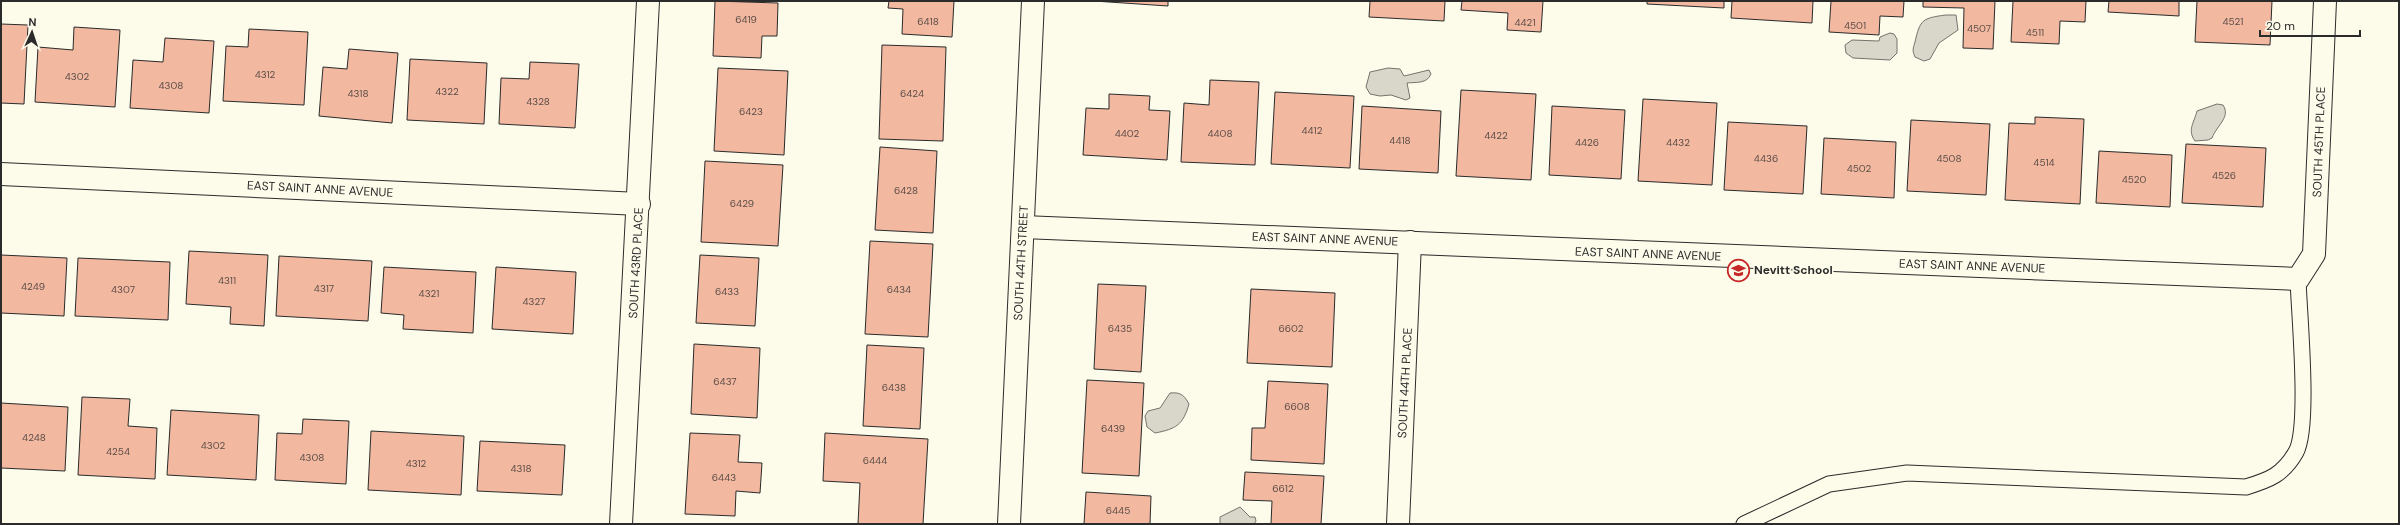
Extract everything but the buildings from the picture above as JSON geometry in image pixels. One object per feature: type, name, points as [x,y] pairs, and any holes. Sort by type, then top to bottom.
[{"type":"street","name":"SOUTH 43RD PLACE","points":[[621,524],[639,204],[648,1]]},
{"type":"street","name":"SOUTH 44TH STREET","points":[[1009,524],[1033,1]]},
{"type":"street","name":"SOUTH 45TH PLACE","points":[[2298,279],[2314,254],[2325,1]]},
{"type":"street","name":"EAST SAINT ANNE AVENUE","points":[[1,174],[639,204]]},
{"type":"street","name":"EAST SAINT ANNE AVENUE","points":[[1023,227],[1410,242],[1592,252],[2298,279]]},
{"type":"street","name":"SOUTH 44TH PLACE","points":[[1398,524],[1410,242]]},
{"type":"lane","points":[[1744,524],[1830,484],[1907,472],[2246,488],[2273,478],[2286,466],[2297,451],[2301,435],[2303,410],[2298,279]]},
{"type":"shaded area","points":[[1956,15],[1958,30],[1939,43],[1930,59],[1924,61],[1915,57],[1913,48],[1923,21],[1932,17]]},
{"type":"shaded area","points":[[1890,33],[1894,34],[1897,39],[1897,53],[1890,60],[1853,58],[1846,53],[1845,45],[1852,40],[1879,41],[1880,37]]},
{"type":"shaded area","points":[[1388,68],[1400,69],[1404,76],[1429,70],[1431,74],[1424,81],[1407,83],[1410,98],[1406,100],[1391,95],[1380,96],[1370,94],[1366,87],[1370,72]]},
{"type":"shaded area","points":[[2217,104],[2223,105],[2225,113],[2212,138],[2208,140],[2195,141],[2191,130],[2197,111]]},
{"type":"shaded area","points":[[1170,393],[1177,393],[1184,396],[1189,404],[1187,411],[1178,425],[1168,430],[1155,433],[1147,427],[1145,416],[1148,411],[1160,408]]},
{"type":"shaded area","points":[[1240,507],[1250,517],[1255,517],[1256,521],[1254,524],[1220,524],[1220,517]]},
{"type":"place","name":"Nevitt School","points":[[1739,270]]}]
